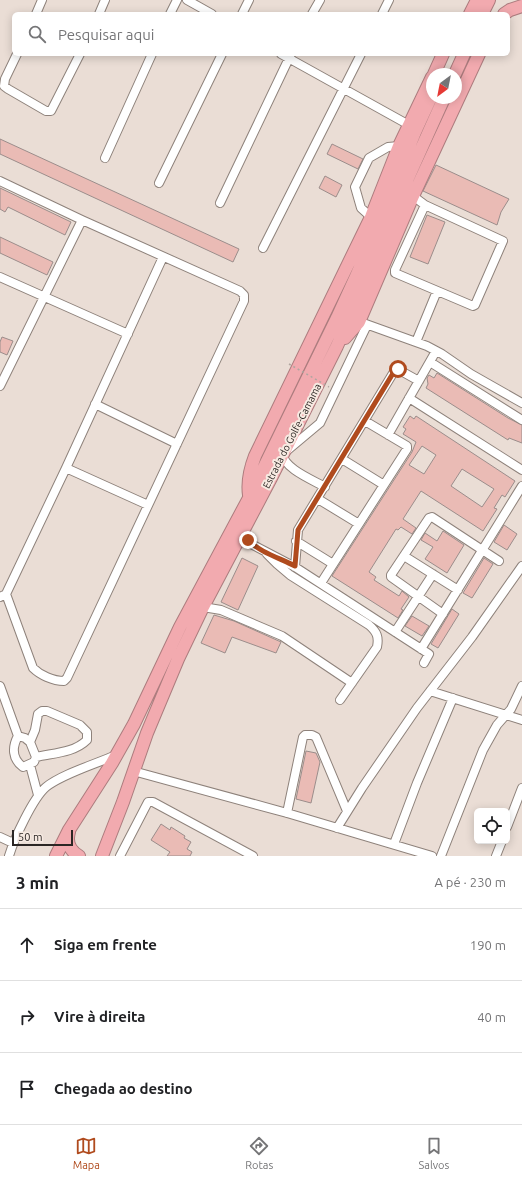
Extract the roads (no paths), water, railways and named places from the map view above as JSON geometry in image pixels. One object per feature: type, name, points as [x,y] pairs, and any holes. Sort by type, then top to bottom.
[{"type":"highway","points":[[464,12],[469,0]]},
{"type":"highway","points":[[471,12],[477,0]]},
{"type":"highway","points":[[483,12],[489,0]]},
{"type":"highway","points":[[500,12],[506,0]]},
{"type":"highway","points":[[507,12],[522,6]]},
{"type":"highway","points":[[437,68],[442,56]]},
{"type":"highway","points":[[445,68],[450,56]]},
{"type":"highway","points":[[458,68],[463,56]]},
{"type":"highway","points":[[337,346],[363,324],[413,196],[478,56]]},
{"type":"highway","points":[[249,498],[248,485],[250,471],[255,456],[371,217],[399,146],[426,90]]},
{"type":"highway","name":"Estrada do Golfe-Camama","points":[[56,856],[69,830],[114,759],[134,724],[180,627],[249,498],[358,272],[428,104]]},
{"type":"highway","name":"Estrada do Golfe-Camama","points":[[101,853],[123,802],[133,771],[162,697],[203,607],[271,478],[337,346],[374,263],[408,178],[441,104]]},
{"type":"highway","points":[[69,830],[68,840],[70,847],[79,856]]},
{"type":"street","points":[[37,12],[42,0]]},
{"type":"street","points":[[100,12],[105,0]]},
{"type":"street","points":[[171,12],[177,0]]},
{"type":"street","points":[[187,0],[208,12]]},
{"type":"street","points":[[243,12],[249,0]]},
{"type":"street","points":[[313,12],[320,0]]},
{"type":"street","points":[[383,12],[389,0]]},
{"type":"street","points":[[16,56],[5,79],[4,86],[46,111],[51,111],[79,56]]},
{"type":"street","points":[[105,158],[151,56]]},
{"type":"street","points":[[159,183],[221,56]]},
{"type":"street","points":[[220,203],[287,56]]},
{"type":"street","points":[[289,56],[409,125]]},
{"type":"street","points":[[263,248],[360,56]]},
{"type":"street","points":[[371,217],[361,208],[355,187],[369,158],[388,147],[399,146]]},
{"type":"street","points":[[0,181],[82,220],[240,291],[244,295],[244,301],[66,678],[64,681],[57,681],[37,672],[33,668],[3,595],[66,468],[163,257]]},
{"type":"street","points":[[413,196],[425,205],[502,241],[475,305],[473,306],[395,273],[395,270],[425,205]]},
{"type":"street","points":[[1,382],[82,220]]},
{"type":"street","points":[[0,277],[128,334]]},
{"type":"street","points":[[416,342],[437,291]]},
{"type":"street","points":[[325,487],[292,468],[285,462],[283,454],[320,424],[363,324],[416,342],[436,351],[471,374],[522,403]]},
{"type":"street","points":[[388,435],[436,351]]},
{"type":"street","points":[[430,362],[522,420]]},
{"type":"street","points":[[295,566],[298,530],[395,370],[398,369],[419,382]]},
{"type":"street","points":[[409,398],[522,470]]},
{"type":"street","points":[[96,404],[177,444]]},
{"type":"street","points":[[321,583],[408,447],[365,421]]},
{"type":"street","points":[[342,459],[384,485]]},
{"type":"street","points":[[66,468],[148,505]]},
{"type":"street","points":[[271,478],[281,470],[292,468]]},
{"type":"street","points":[[421,649],[522,486]]},
{"type":"street","points":[[318,499],[359,524]]},
{"type":"street","points":[[443,614],[391,577],[429,518],[432,517],[499,561]]},
{"type":"street","points":[[247,524],[244,528],[244,534],[253,545],[295,566],[430,654],[424,664]]},
{"type":"street","points":[[296,541],[333,564]]},
{"type":"street","points":[[232,550],[247,544],[253,545]]},
{"type":"street","points":[[265,552],[290,575],[369,625],[378,634],[377,647],[340,700]]},
{"type":"street","points":[[404,556],[458,590]]},
{"type":"street","points":[[337,828],[347,811],[430,691],[476,631],[522,566]]},
{"type":"street","points":[[395,632],[433,574]]},
{"type":"street","points":[[203,607],[221,610],[282,636],[352,683]]},
{"type":"street","points":[[0,686],[18,736],[14,744],[14,752],[18,763],[23,767],[34,762],[36,757],[30,742],[18,736]]},
{"type":"street","points":[[441,856],[483,750],[497,725],[507,715],[522,686]]},
{"type":"street","points":[[430,691],[522,720]]},
{"type":"street","points":[[394,844],[452,698]]},
{"type":"street","points":[[30,742],[35,730],[38,714],[42,711],[47,711],[80,724],[88,732],[88,740],[82,745],[61,753],[36,757]]},
{"type":"street","points":[[287,813],[303,737],[305,734],[316,737],[347,811]]},
{"type":"street","points":[[8,856],[35,798],[46,787],[58,779],[114,759]]},
{"type":"street","points":[[30,765],[38,795]]},
{"type":"street","points":[[133,771],[287,813],[432,856]]},
{"type":"street","points":[[510,819],[522,788]]},
{"type":"street","points":[[120,856],[148,802],[153,802],[253,856]]},
{"type":"street","points":[[0,837],[13,843]]},
{"type":"street","points":[[496,856],[501,844]]}]
